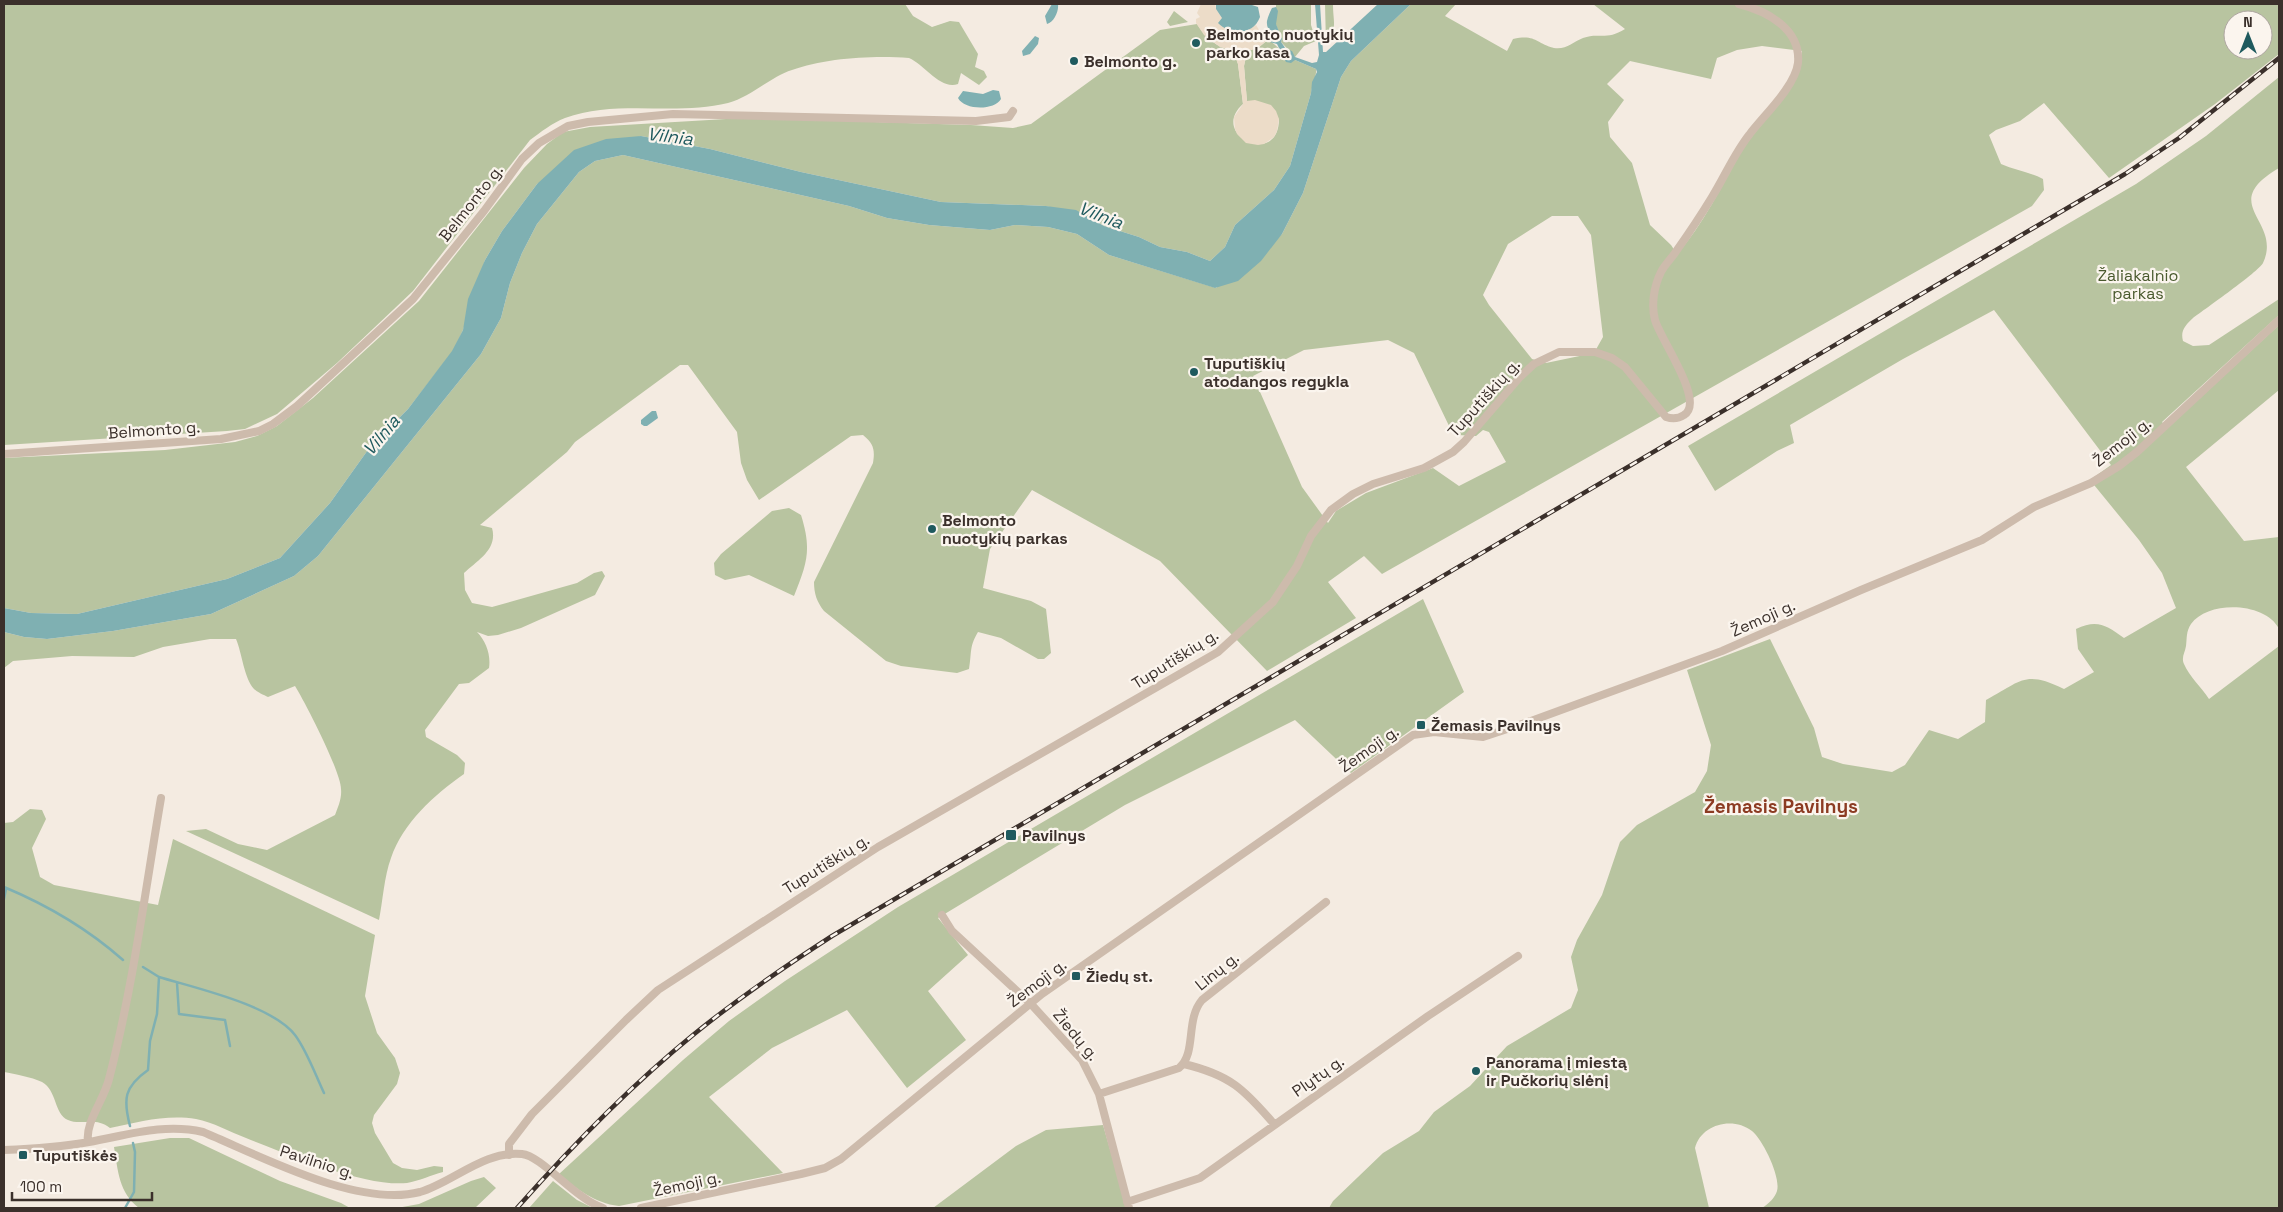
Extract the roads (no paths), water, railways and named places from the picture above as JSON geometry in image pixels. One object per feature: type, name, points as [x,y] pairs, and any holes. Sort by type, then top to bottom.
[{"type":"street","name":"Tuputiškių g.","points":[[509,1155],[509,1144],[532,1114],[658,990],[878,847],[1218,652],[1273,602],[1297,566],[1311,536],[1340,502],[1373,484],[1424,468],[1453,452],[1534,364],[1559,352],[1595,352],[1612,358],[1625,367],[1666,417],[1672,419],[1686,415],[1690,408],[1691,398],[1678,367],[1661,337],[1654,318],[1655,287],[1662,272],[1692,228],[1748,135],[1787,86],[1798,64],[1796,43],[1787,30],[1770,16],[1739,4]]},
{"type":"street","name":"Belmonto g.","points":[[4,454],[221,439],[258,431],[273,424],[296,406],[413,299],[484,212],[522,159],[539,143],[568,126],[588,122],[673,114],[976,120],[1009,116],[1013,111]]},
{"type":"street","name":"Žemoji g.","points":[[641,1208],[825,1168],[841,1159],[1052,987],[1413,735],[1434,732],[1484,737],[1629,686],[1722,650],[1982,540],[2034,507],[2091,483],[2137,452],[2279,320]]},
{"type":"street","points":[[88,1142],[87,1128],[106,1092],[119,1040],[161,798]]},
{"type":"street","name":"Linų g.","points":[[1184,1064],[1197,1006],[1326,902]]},
{"type":"street","name":"Žiedų g.","points":[[942,915],[952,931],[1031,1004],[1082,1060],[1099,1094],[1128,1205]]},
{"type":"street","name":"Plytų g.","points":[[1128,1205],[1200,1178],[1428,1016],[1518,956]]},
{"type":"street","points":[[1099,1094],[1172,1072],[1184,1064],[1206,1069],[1234,1082],[1248,1094],[1274,1124]]},
{"type":"street","name":"Pavilnio g.","points":[[4,1150],[88,1142],[160,1129],[189,1129],[203,1132],[313,1178],[343,1187],[393,1195],[427,1189],[486,1161],[522,1154],[531,1157],[582,1199],[603,1208]]},
{"type":"water","points":[[1052,4],[1058,4],[1058,10],[1054,19],[1047,24],[1045,16]]},
{"type":"water","points":[[1216,4],[1249,4],[1258,7],[1260,17],[1252,28],[1241,32],[1229,30],[1218,23],[1222,18],[1216,9]]},
{"type":"water","points":[[1315,4],[1320,4],[1323,52],[1326,52],[1378,4],[1411,4],[1351,61],[1341,77],[1303,193],[1282,234],[1261,261],[1238,281],[1215,288],[1109,255],[1077,234],[1048,227],[1015,225],[990,230],[929,225],[887,218],[849,206],[623,155],[595,161],[579,172],[537,224],[522,253],[510,283],[501,318],[481,354],[318,556],[294,576],[211,614],[113,631],[47,639],[24,637],[4,632],[4,608],[31,613],[77,614],[227,579],[280,558],[330,503],[370,447],[408,409],[452,351],[463,330],[468,299],[485,260],[502,231],[537,184],[574,150],[606,139],[641,136],[710,149],[801,172],[941,202],[1046,206],[1076,210],[1104,226],[1139,237],[1160,247],[1187,252],[1210,261],[1225,247],[1235,225],[1274,190],[1290,166],[1311,93],[1312,82],[1317,72],[1316,69],[1295,60],[1291,63],[1286,62],[1277,44],[1270,42],[1268,38],[1267,19],[1269,14],[1272,8],[1276,7],[1278,11],[1276,24],[1282,39],[1281,42],[1286,49],[1292,51],[1295,57],[1312,63],[1317,62],[1319,55]]},
{"type":"water","points":[[1035,36],[1039,38],[1038,44],[1030,54],[1023,56],[1022,51]]},
{"type":"water","points":[[993,90],[999,91],[1001,99],[992,106],[972,107],[961,102],[958,98],[963,91],[983,94]]},
{"type":"water","points":[[652,411],[656,411],[658,418],[647,426],[641,424],[641,420]]},
{"type":"waterway","points":[[4,887],[36,902],[81,928],[123,960]]},
{"type":"waterway","points":[[4,899],[6,889]]},
{"type":"waterway","points":[[130,1126],[126,1108],[127,1094],[134,1082],[148,1070],[150,1041],[157,1014],[159,977],[143,967]]},
{"type":"waterway","points":[[159,977],[212,992],[251,1006],[284,1024],[295,1035],[303,1048],[324,1093]]},
{"type":"waterway","points":[[177,983],[179,1014],[225,1020],[230,1046]]},
{"type":"waterway","points":[[125,1208],[134,1192],[135,1152],[133,1143]]},
{"type":"railway","points":[[517,1208],[601,1118],[669,1055],[761,984],[832,936],[2125,174],[2179,138],[2279,58]]},
{"type":"place","name":"Belmonto nuotykių parko kasa","points":[[1196,43]]},
{"type":"place","name":"Belmonto g.","points":[[1074,61]]},
{"type":"place","name":"Tuputiškių atodangos regykla","points":[[1194,372]]},
{"type":"place","name":"Belmonto nuotykių parkas","points":[[932,529]]},
{"type":"place","name":"Žemasis Pavilnys","points":[[1421,725]]},
{"type":"place","name":"Pavilnys","points":[[1011,835]]},
{"type":"place","name":"Žiedų st.","points":[[1076,976]]},
{"type":"place","name":"Panorama į miestą ir Pučkorių slėnį","points":[[1476,1071]]},
{"type":"place","name":"Tuputiškės","points":[[23,1155]]},
{"type":"district","name":"Žemasis Pavilnys","points":[[1781,806]]},
{"type":"water label","name":"Vilnia","points":[[670,136]]},
{"type":"water label","name":"Vilnia","points":[[1101,215]]},
{"type":"water label","name":"Vilnia","points":[[381,435]]},
{"type":"park label","name":"Žaliakalnio parkas","points":[[2138,284]]}]
